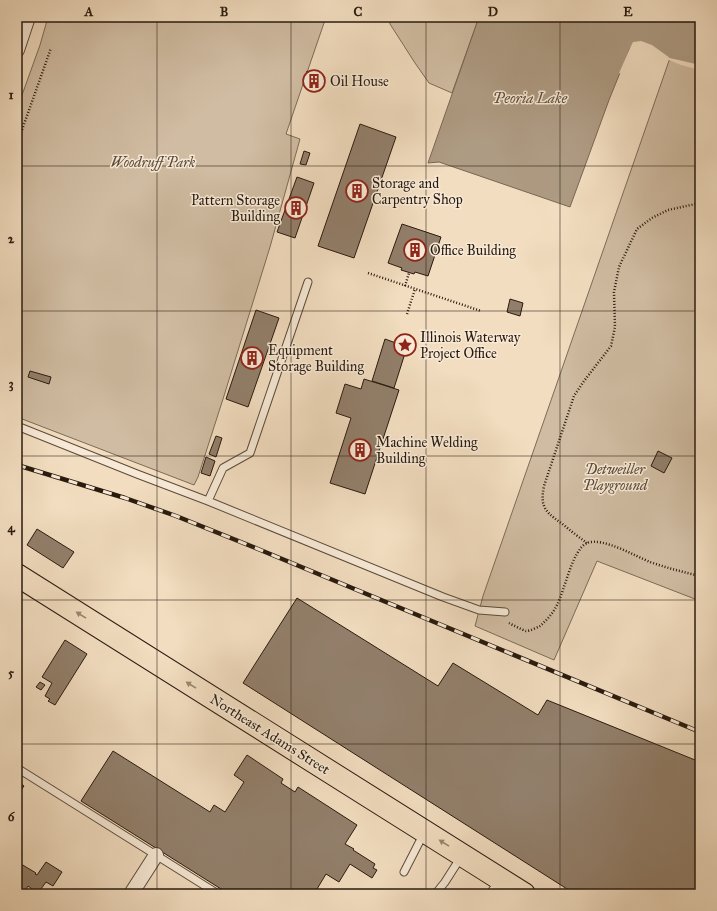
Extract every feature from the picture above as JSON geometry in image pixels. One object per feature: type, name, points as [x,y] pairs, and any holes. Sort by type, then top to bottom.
[{"type":"main road","name":"Northeast Adams Street","points":[[17,575],[462,855],[499,887],[524,894]]},
{"type":"street","points":[[17,50],[28,17]]},
{"type":"street","points":[[131,894],[156,855]]},
{"type":"lane","points":[[208,501],[223,468],[250,453],[308,282]]},
{"type":"lane","points":[[17,426],[208,501],[444,597],[479,610],[504,612]]},
{"type":"lane","points":[[17,768],[218,894]]},
{"type":"lane","points":[[404,872],[425,832]]},
{"type":"lane","points":[[437,892],[462,855]]},
{"type":"path","points":[[17,144],[50,48]]},
{"type":"path","points":[[587,544],[550,516],[542,502],[544,486],[571,404],[574,396],[584,381],[611,346],[615,327],[614,292],[618,267],[637,229],[652,218],[668,210],[700,204]]},
{"type":"path","points":[[368,273],[481,311]]},
{"type":"path","points":[[405,286],[409,273]]},
{"type":"path","points":[[407,314],[415,289]]},
{"type":"path","points":[[504,612],[508,622],[525,631],[536,628],[545,622],[558,604],[576,556],[581,548],[587,544],[595,542],[610,544],[649,561],[682,572],[700,576]]},
{"type":"green space","name":"Woodruff Park","points":[[48,17],[326,17],[286,134],[300,139],[270,247],[223,399],[198,477],[194,485],[17,417],[17,109],[40,45]]},
{"type":"green space","points":[[389,17],[479,17],[452,93],[429,83],[390,24]]},
{"type":"green space","name":"Detweiller Playground","points":[[670,58],[700,68],[700,601],[597,561],[554,660],[475,626],[483,596]]},
{"type":"water","name":"Peoria Lake","points":[[479,17],[700,17],[700,68],[682,63],[637,45],[630,48],[609,100],[570,207],[439,162],[428,163]]},
{"type":"pier","points":[[641,41],[652,45],[670,58],[700,65],[700,70],[681,65],[637,48],[631,49],[621,74],[619,73],[633,42]]},
{"type":"building","name":"Oil House","points":[[307,71],[325,77],[320,91],[303,85]]},
{"type":"building","name":"Storage and Carpentry Shop","points":[[360,124],[396,137],[354,258],[318,246]]},
{"type":"building","points":[[304,151],[310,153],[306,165],[300,164]]},
{"type":"building","name":"Pattern Storage Building","points":[[297,177],[314,183],[295,238],[277,232]]},
{"type":"building","name":"Office Building","points":[[402,224],[441,237],[428,276],[401,270],[402,268],[388,263]]},
{"type":"building","points":[[510,299],[523,303],[520,316],[507,312]]},
{"type":"building","name":"Equipment Storage Building","points":[[256,310],[279,318],[248,407],[226,399]]},
{"type":"building","points":[[385,339],[407,347],[394,388],[372,381]]},
{"type":"building","points":[[30,371],[51,377],[49,384],[28,377]]},
{"type":"building","name":"Machine Welding Building","points":[[364,379],[399,390],[365,494],[330,483],[351,418],[336,413],[345,384],[361,389]]},
{"type":"building","points":[[216,436],[222,438],[216,457],[209,454]]},
{"type":"building","points":[[658,451],[672,458],[664,473],[651,466]]},
{"type":"building","points":[[206,457],[215,461],[210,476],[201,473]]},
{"type":"building","points":[[37,529],[74,552],[63,568],[27,545]]},
{"type":"building","points":[[297,598],[438,686],[453,663],[538,715],[547,700],[700,762],[700,894],[575,894],[243,683]]},
{"type":"building","points":[[65,640],[87,654],[55,705],[48,701],[50,699],[45,696],[52,683],[42,677]]},
{"type":"building","points":[[40,682],[45,685],[41,690],[36,687]]},
{"type":"building","points":[[17,735],[22,738],[17,747]]},
{"type":"building","points":[[113,751],[210,812],[214,805],[225,812],[244,782],[234,775],[247,755],[283,779],[281,783],[295,792],[298,787],[357,825],[345,844],[375,864],[373,868],[377,870],[372,878],[350,864],[339,882],[326,874],[314,894],[229,894],[81,801]]},
{"type":"building","points":[[17,781],[24,786],[17,796]]},
{"type":"building","points":[[46,862],[62,872],[53,886],[46,882],[38,893],[28,886],[23,894],[17,894],[17,871],[21,864],[37,875]]},
{"type":"building","points":[[53,889],[62,894],[50,894]]},
{"type":"railway","points":[[17,465],[125,498],[176,516],[700,732]]},
{"type":"place","name":"Oil House","points":[[314,81]]},
{"type":"place","name":"Storage and Carpentry Shop","points":[[357,191]]},
{"type":"place","name":"Pattern Storage Building","points":[[296,208]]},
{"type":"place","name":"Office Building","points":[[415,250]]},
{"type":"place","name":"Illinois Waterway Project Office","points":[[405,345]]},
{"type":"place","name":"Equipment Storage Building","points":[[252,358]]},
{"type":"place","name":"Machine Welding Building","points":[[360,450]]}]
